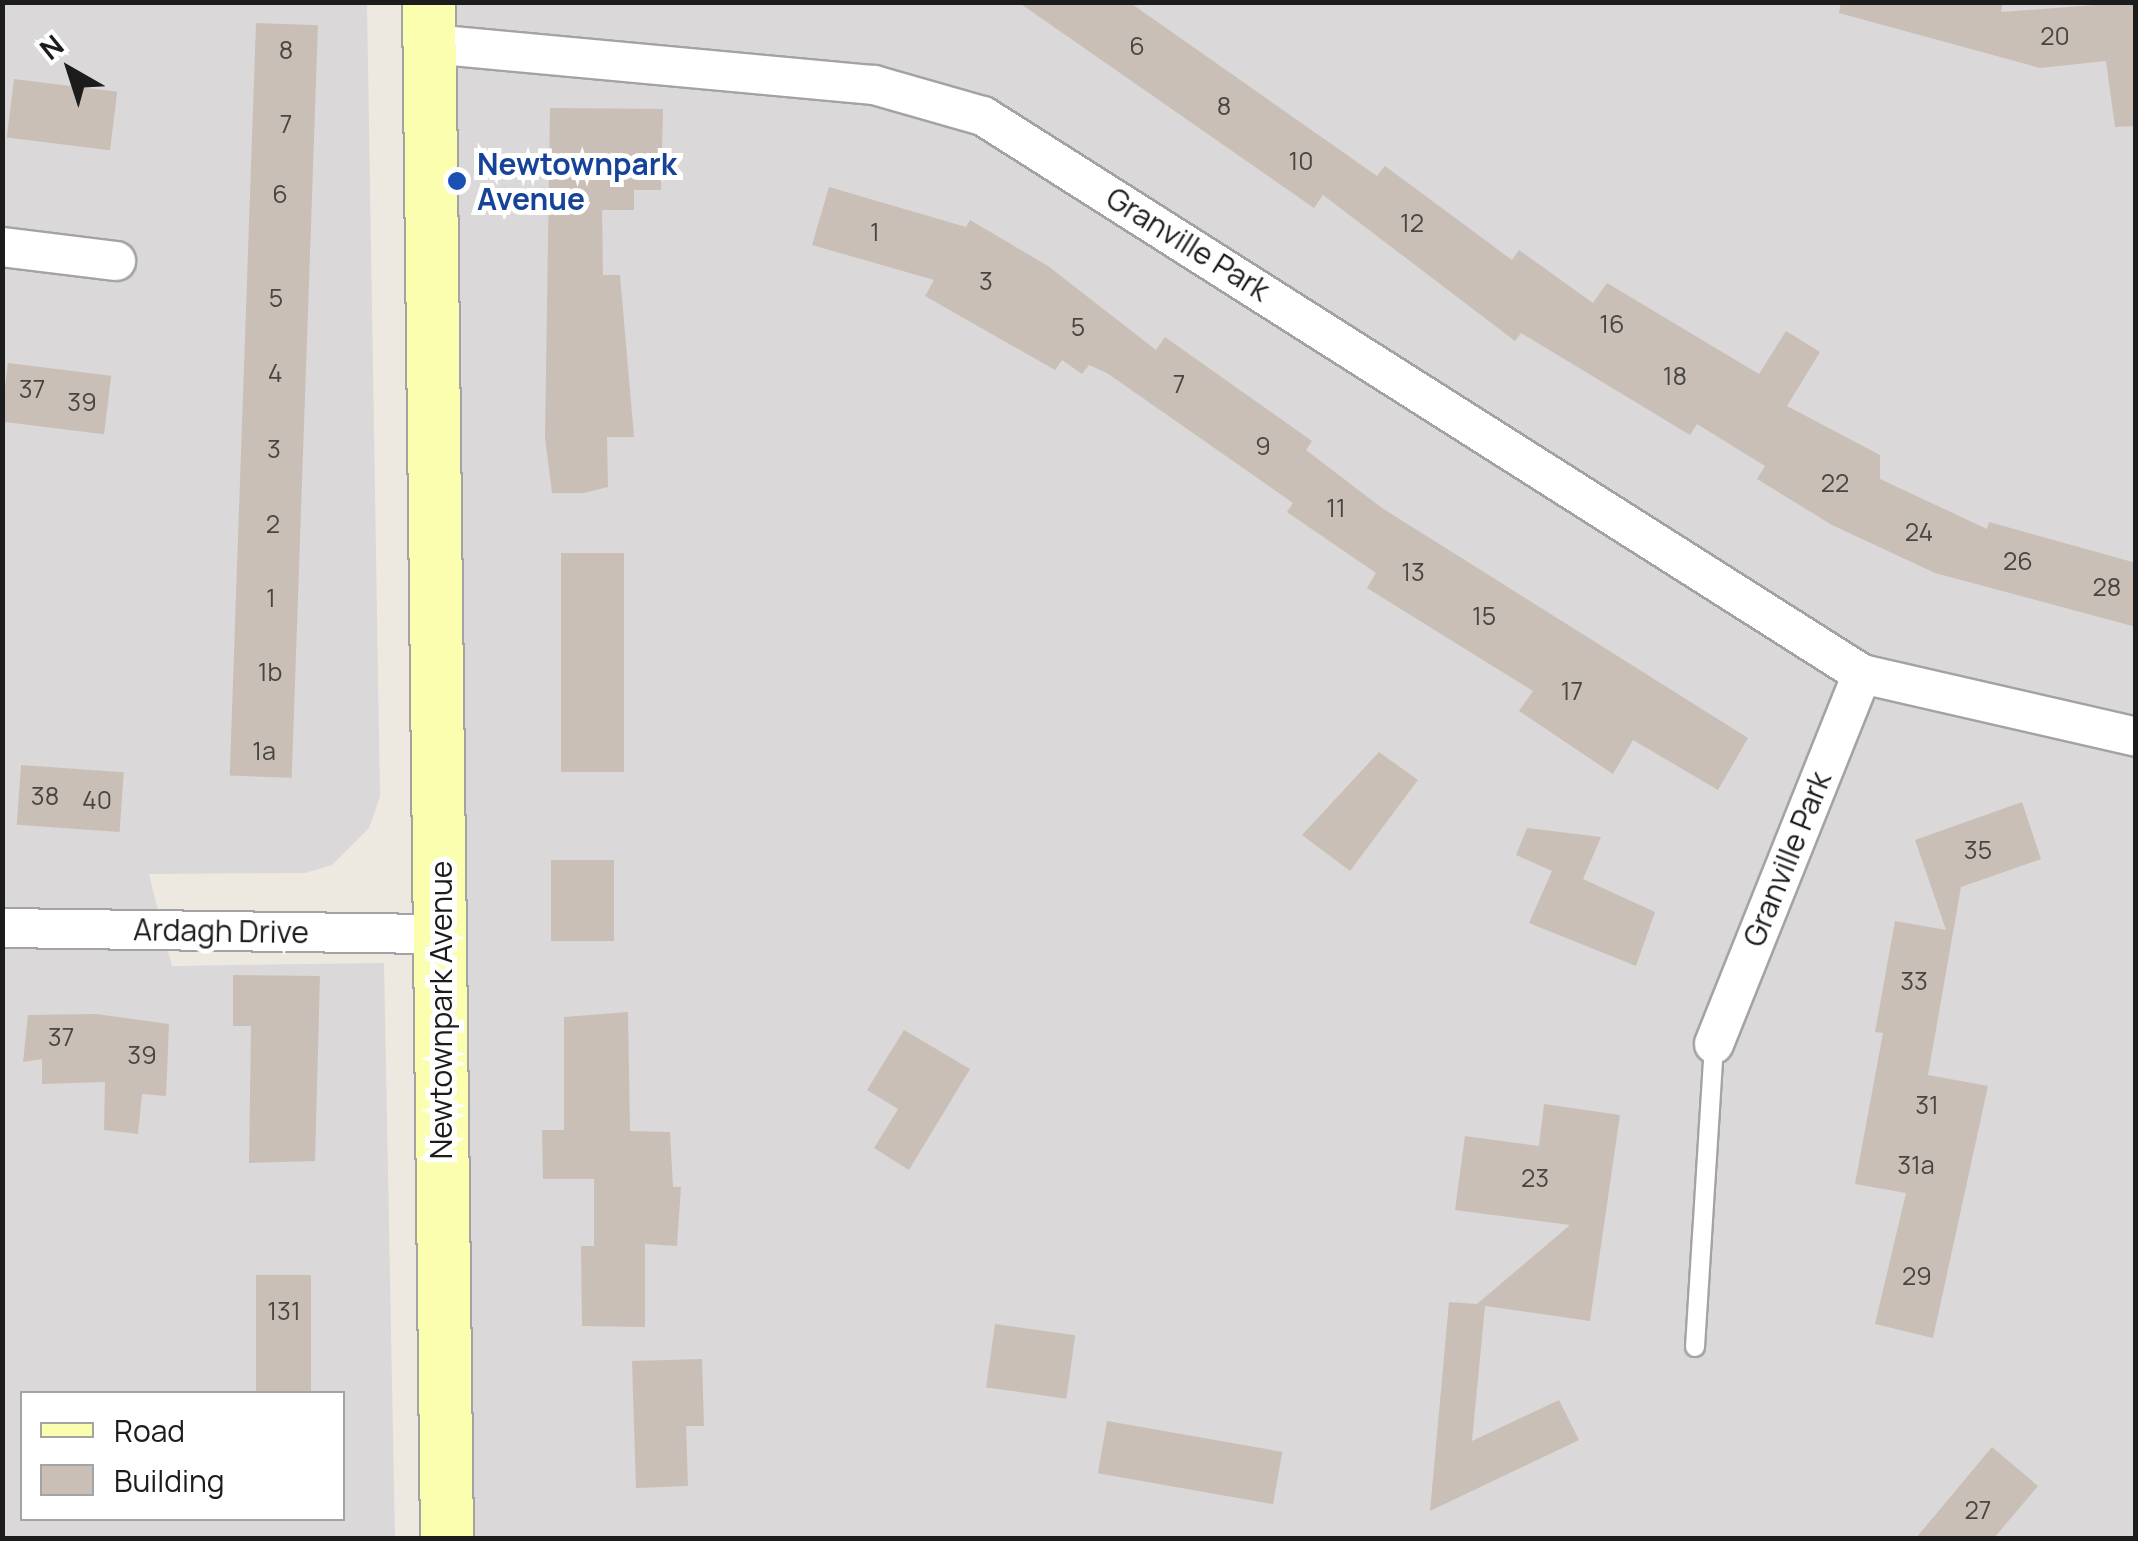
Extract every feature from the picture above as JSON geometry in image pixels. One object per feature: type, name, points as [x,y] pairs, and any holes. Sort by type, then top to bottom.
[{"type":"main road","name":"Newtownpark Avenue","points":[[430,23],[448,1538]]},
{"type":"street","name":"Granville Park","points":[[430,23],[874,85],[983,116],[1862,674],[2136,737]]},
{"type":"street","points":[[2,247],[116,261]]},
{"type":"street","name":"Granville Park","points":[[1714,1044],[1862,674]]},
{"type":"street","name":"Ardagh Drive","points":[[2,928],[439,934]]},
{"type":"lane","points":[[1695,1347],[1714,1044]]},
{"type":"shaded area","points":[[3,3],[367,3],[380,797],[369,828],[332,865],[305,873],[149,874],[172,966],[384,963],[395,1538],[3,1538]]},
{"type":"shaded area","points":[[453,3],[2135,3],[2135,1538],[453,1538]]},
{"type":"building","points":[[1018,2],[1129,2],[1377,176],[1385,166],[1512,260],[1519,250],[1593,303],[1607,283],[1759,374],[1786,331],[1820,352],[1787,406],[1880,455],[1880,479],[1987,529],[1989,522],[2136,563],[2136,627],[1935,573],[1832,525],[1757,479],[1765,466],[1697,424],[1690,435],[1521,333],[1515,341],[1323,195],[1314,208]]},
{"type":"building","points":[[1841,2],[2003,2],[2001,12],[2136,2],[2136,126],[2115,127],[2106,61],[2040,68],[1839,13]]},
{"type":"building","points":[[256,23],[318,25],[292,778],[230,776]]},
{"type":"building","points":[[14,79],[117,92],[110,150],[7,138]]},
{"type":"building","points":[[550,108],[663,109],[661,190],[634,190],[634,210],[602,210],[603,275],[620,275],[634,437],[607,437],[608,487],[584,493],[552,493],[545,438]]},
{"type":"building","points":[[829,187],[966,227],[970,220],[1048,266],[1156,350],[1165,337],[1312,441],[1306,450],[1382,508],[1748,738],[1718,790],[1633,740],[1613,774],[1519,711],[1533,691],[1367,588],[1376,573],[1287,512],[1293,503],[1107,373],[1089,365],[1082,374],[1062,360],[1055,370],[925,296],[934,280],[812,245]]},
{"type":"building","points":[[8,363],[111,376],[104,434],[2,422]]},
{"type":"building","points":[[561,553],[624,553],[624,772],[561,772]]},
{"type":"building","points":[[1379,752],[1418,780],[1350,871],[1302,835]]},
{"type":"building","points":[[21,765],[124,772],[120,832],[17,825]]},
{"type":"building","points":[[2022,802],[2041,859],[1961,887],[1928,1075],[1988,1086],[1933,1338],[1875,1324],[1906,1193],[1855,1184],[1883,1033],[1875,1032],[1895,921],[1946,930],[1915,840]]},
{"type":"building","points":[[1527,828],[1601,837],[1583,879],[1655,912],[1636,966],[1529,923],[1552,871],[1516,855]]},
{"type":"building","points":[[551,860],[614,860],[614,941],[551,941]]},
{"type":"building","points":[[233,975],[320,976],[315,1161],[249,1163],[251,1026],[233,1026]]},
{"type":"building","points":[[628,1012],[630,1131],[670,1132],[673,1187],[681,1187],[677,1246],[645,1244],[645,1327],[582,1326],[581,1246],[594,1246],[594,1179],[543,1179],[542,1130],[564,1130],[564,1017]]},
{"type":"building","points":[[96,1014],[169,1024],[166,1096],[142,1094],[138,1134],[104,1130],[105,1082],[42,1084],[42,1059],[23,1062],[28,1015]]},
{"type":"building","points":[[904,1030],[970,1069],[909,1170],[874,1148],[898,1109],[867,1090]]},
{"type":"building","points":[[1544,1104],[1620,1115],[1590,1321],[1485,1306],[1472,1441],[1559,1400],[1579,1440],[1430,1511],[1449,1302],[1477,1304],[1570,1225],[1455,1210],[1465,1136],[1539,1146]]},
{"type":"building","points":[[256,1275],[311,1275],[311,1391],[256,1391]]},
{"type":"building","points":[[995,1324],[1075,1335],[1066,1399],[986,1387]]},
{"type":"building","points":[[702,1359],[704,1426],[686,1426],[688,1486],[636,1488],[632,1361]]},
{"type":"building","points":[[1107,1421],[1282,1452],[1273,1504],[1098,1473]]},
{"type":"building","points":[[1992,1447],[2038,1486],[1994,1538],[1916,1538]]},
{"type":"place","name":"Newtownpark Avenue","points":[[457,181]]}]
